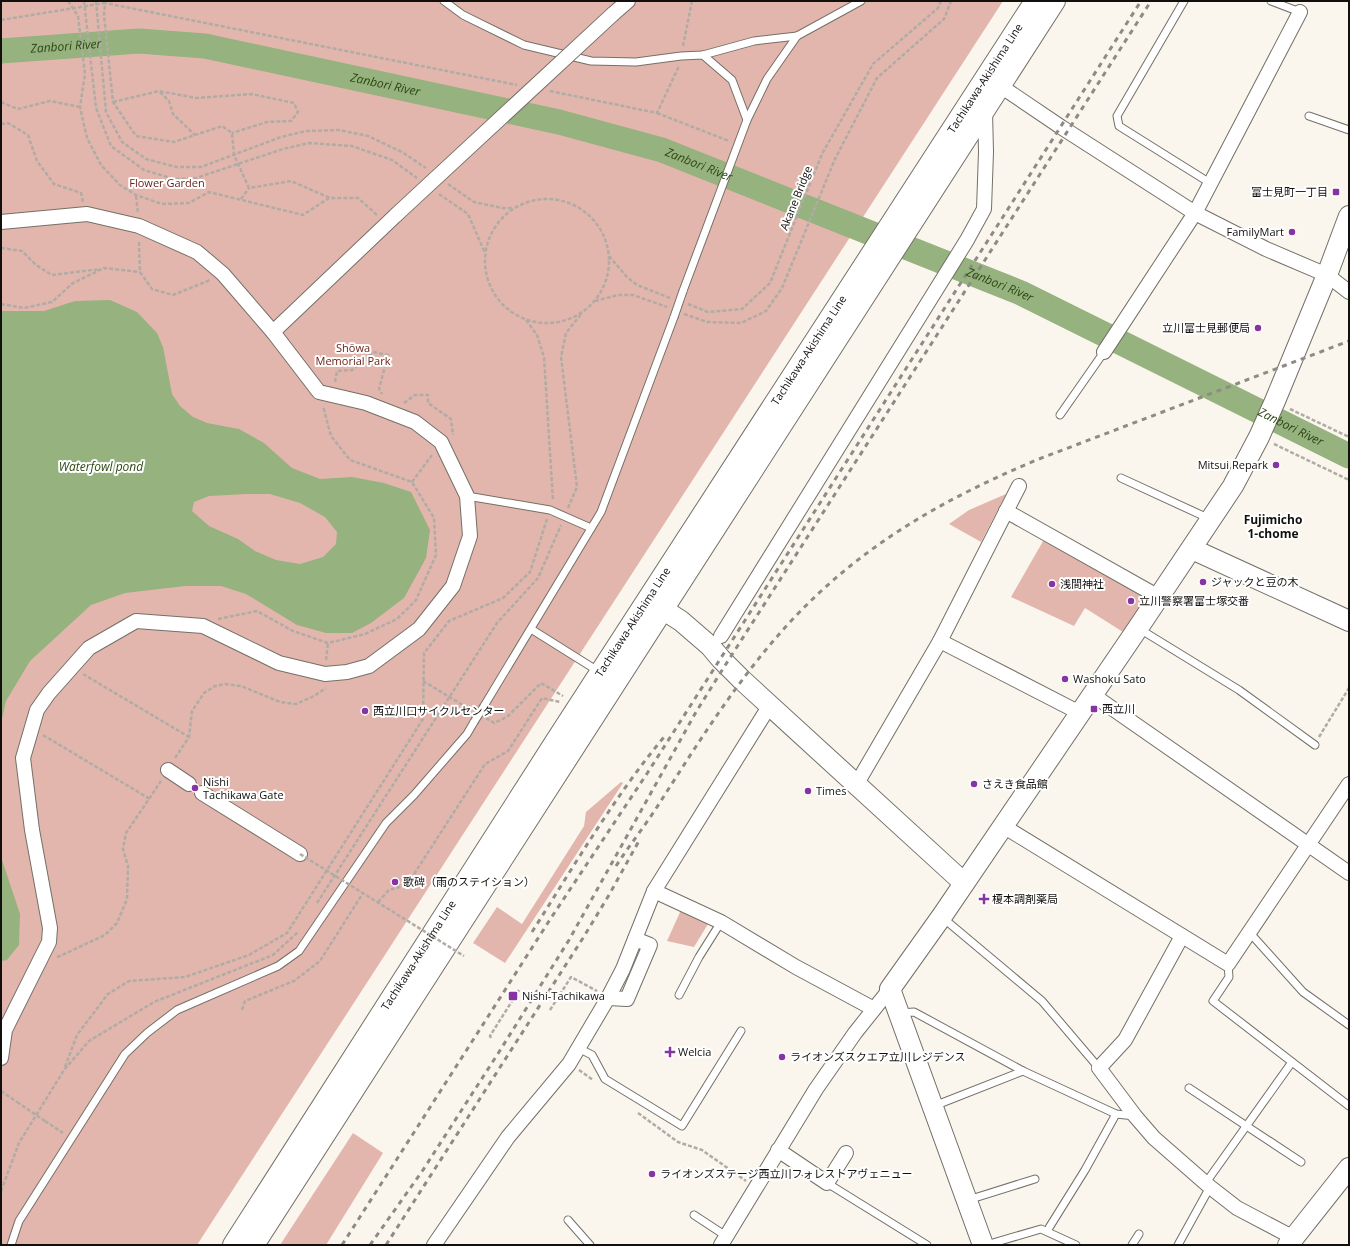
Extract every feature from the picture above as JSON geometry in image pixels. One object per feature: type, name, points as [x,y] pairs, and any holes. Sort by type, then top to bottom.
[{"type":"main road","name":"Tachikawa-Akishima Line","points":[[910,211],[985,111],[993,82],[1034,1]]},
{"type":"main road","name":"Tachikawa-Akishima Line","points":[[254,1245],[656,605],[993,82],[1055,1]]},
{"type":"main road","points":[[985,1245],[967,1200],[890,989],[942,916],[1160,597],[1233,486],[1275,401],[1327,275],[1349,216]]},
{"type":"main road","points":[[1192,549],[1349,621]]},
{"type":"main road","name":"Tachikawa-Akishima Line","points":[[233,1245],[601,673],[656,605]]},
{"type":"main road","points":[[656,605],[681,621],[710,646],[726,664],[964,883]]},
{"type":"main road","points":[[1291,1241],[1349,1168]]},
{"type":"street","points":[[272,332],[391,219],[628,1]]},
{"type":"street","points":[[1104,352],[1194,213],[1300,12]]},
{"type":"street","points":[[993,82],[1194,213],[1266,249],[1327,275],[1349,292]]},
{"type":"street","points":[[721,636],[967,240],[984,209],[985,111]]},
{"type":"street","points":[[1,222],[87,214],[139,226],[197,252],[223,274],[326,394],[366,403],[415,422],[441,442],[467,496],[470,536],[453,586],[419,629],[369,666],[347,672],[325,674],[279,663],[203,626],[136,621],[89,648],[49,693],[37,710],[23,758],[32,830],[50,928],[49,942],[5,1030],[1,1058]]},
{"type":"street","points":[[856,785],[940,641],[1019,486]]},
{"type":"street","points":[[1006,511],[1160,597]]},
{"type":"street","points":[[940,641],[1080,713]]},
{"type":"street","points":[[1092,695],[1349,873]]},
{"type":"street","points":[[434,1245],[508,1137],[569,1064],[608,998],[623,969],[654,891],[770,705]]},
{"type":"street","points":[[168,770],[189,784]]},
{"type":"street","points":[[1003,826],[1228,964],[1349,784]]},
{"type":"street","points":[[202,793],[300,854]]},
{"type":"street","points":[[654,891],[721,922],[796,968],[874,1009]]},
{"type":"street","points":[[1182,936],[1125,1040],[1099,1068],[1154,1138],[1208,1186],[1236,1208],[1291,1241]]},
{"type":"street","points":[[724,1241],[816,1089],[854,1033],[890,989]]},
{"type":"street","points":[[778,1150],[827,1183],[846,1152]]},
{"type":"lane","points":[[444,1],[463,15],[524,44],[592,61],[636,62],[681,56],[703,55],[754,41],[797,36],[861,1]]},
{"type":"lane","points":[[1184,1],[1117,116],[1119,126],[1210,183]]},
{"type":"lane","points":[[1271,1],[1300,12]]},
{"type":"lane","points":[[11,1245],[19,1221],[125,1054],[147,1033],[177,1010],[278,966],[299,951],[386,823],[414,795],[467,734],[601,512],[747,120],[767,79],[797,36]]},
{"type":"lane","points":[[703,55],[732,80],[747,120]]},
{"type":"lane","points":[[1309,116],[1349,130]]},
{"type":"lane","points":[[1060,415],[1104,352]]},
{"type":"lane","points":[[1121,478],[1211,519]]},
{"type":"lane","points":[[467,496],[550,510],[591,528]]},
{"type":"lane","points":[[1138,628],[1239,690],[1315,745]]},
{"type":"lane","points":[[531,629],[601,673]]},
{"type":"lane","points":[[942,916],[1042,1000],[1099,1068]]},
{"type":"lane","points":[[679,995],[699,957],[721,922]]},
{"type":"lane","points":[[1250,933],[1304,992],[1349,1025]]},
{"type":"lane","points":[[1228,964],[1229,977],[1212,1001],[1349,1106]]},
{"type":"lane","points":[[899,1014],[914,1012],[1023,1071],[1116,1114],[1136,1116]]},
{"type":"lane","points":[[578,1048],[592,1055],[605,1079],[682,1126],[741,1031]]},
{"type":"lane","points":[[1178,1245],[1208,1186],[1247,1126],[1292,1062]]},
{"type":"lane","points":[[933,1107],[1023,1071]]},
{"type":"lane","points":[[1189,1088],[1301,1162]]},
{"type":"lane","points":[[1046,1231],[1085,1170],[1116,1114]]},
{"type":"lane","points":[[967,1200],[1035,1179]]},
{"type":"lane","points":[[827,1183],[927,1245]]},
{"type":"lane","points":[[694,1215],[724,1241]]},
{"type":"lane","points":[[568,1220],[590,1245]]},
{"type":"lane","points":[[985,1245],[1041,1229],[1076,1245]]},
{"type":"lane","points":[[1133,1245],[1139,1234]]},
{"type":"path","points":[[68,1],[78,16],[85,74],[80,107],[87,138],[101,165],[120,185],[136,195],[162,204],[189,203],[209,192],[303,215],[330,198]]},
{"type":"path","points":[[84,1],[87,16],[96,108],[111,146],[144,170],[174,179],[196,178],[284,149],[309,143],[352,146],[392,160],[417,178]]},
{"type":"path","points":[[657,113],[678,69],[692,1]]},
{"type":"path","name":"Akane Bridge","points":[[686,304],[708,312],[742,309],[770,283],[822,154],[873,64],[938,8],[941,1]]},
{"type":"path","name":"Akane Bridge","points":[[675,314],[707,322],[741,323],[766,311],[782,288],[831,168],[877,78],[944,19],[951,1]]},
{"type":"path","points":[[1,20],[105,2],[525,86]]},
{"type":"path","points":[[105,2],[104,15],[113,102],[136,136],[174,142],[222,126],[232,133],[234,154],[248,188]]},
{"type":"path","points":[[96,3],[106,112],[122,142],[146,159],[176,167],[201,167],[234,154],[306,131],[339,130],[368,136],[402,152],[428,170]]},
{"type":"path","points":[[548,91],[657,113],[738,144]]},
{"type":"path","points":[[113,102],[160,92],[196,98],[252,94],[294,103],[298,112],[291,121],[267,122],[232,133]]},
{"type":"path","points":[[160,92],[169,101],[173,114],[195,136]]},
{"type":"path","points":[[1,102],[18,108],[50,102],[80,107]]},
{"type":"path","points":[[1,124],[8,123],[28,136],[37,162],[54,184],[80,193],[87,214]]},
{"type":"path","points":[[241,199],[248,188],[291,181],[330,198],[358,198],[391,219]]},
{"type":"path","points":[[448,184],[474,202],[502,208],[513,208]]},
{"type":"path","points":[[436,192],[468,214],[485,253]]},
{"type":"path","points":[[316,905],[497,623],[538,578],[577,488],[561,357],[566,333],[595,300],[604,287],[608,272],[609,256],[607,246],[599,226],[584,210],[575,205],[565,201],[544,198],[513,208],[494,228],[488,240],[485,253],[487,277],[497,299],[505,308],[515,315],[526,320],[543,323],[560,322],[571,319],[582,313]]},
{"type":"path","points":[[139,226],[140,272],[152,289],[173,295],[223,274]]},
{"type":"path","points":[[1,248],[22,251],[36,265],[52,275],[104,268],[140,272]]},
{"type":"path","points":[[609,256],[626,276],[637,285],[672,299]]},
{"type":"path","points":[[1,304],[24,308],[52,302],[73,283],[104,268]]},
{"type":"path","points":[[595,300],[618,295],[633,294],[670,308]]},
{"type":"path","points":[[64,1070],[77,1035],[108,994],[128,981],[185,977],[250,955],[287,932],[423,719],[424,653],[449,620],[503,598],[530,572],[553,501],[544,357],[537,335],[526,320]]},
{"type":"path","points":[[203,626],[222,617],[257,611],[293,631],[328,643],[366,634],[397,619],[416,600],[436,555],[434,518],[412,482],[350,460],[331,436],[326,394],[337,371],[352,370],[373,352],[388,355],[379,388],[391,413],[415,395],[428,395],[428,402],[451,419],[454,440],[449,459]]},
{"type":"path","points":[[1275,401],[1349,437]]},
{"type":"path","points":[[1259,436],[1349,480]]},
{"type":"path","points":[[412,482],[441,442]]},
{"type":"path","points":[[72,667],[189,737]]},
{"type":"path","points":[[1315,745],[1349,688]]},
{"type":"path","points":[[378,902],[389,890],[407,885],[485,764],[508,751],[542,698],[560,702]]},
{"type":"path","points":[[32,729],[150,799]]},
{"type":"path","points":[[300,854],[464,956]]},
{"type":"path","points":[[242,1010],[245,1001],[294,981],[320,961],[363,893]]},
{"type":"path","points":[[1,1191],[19,1143],[64,1070],[88,1041],[154,1002],[273,954],[299,931]]},
{"type":"path","points":[[550,1010],[571,977],[608,998]]},
{"type":"path","points":[[491,1038],[490,1036],[519,990]]},
{"type":"path","points":[[1,1091],[71,1139]]},
{"type":"green space","name":"Shōwa Memorial Park","points":[[1,1],[1003,1],[197,1245],[1,1245]]},
{"type":"green space","points":[[1006,494],[981,542],[949,524],[969,510]]},
{"type":"green space","points":[[1046,536],[1147,598],[1123,632],[1085,608],[1074,626],[1011,597]]},
{"type":"green space","points":[[621,782],[623,783],[505,963],[473,943],[497,907],[522,924],[584,826],[586,812]]},
{"type":"green space","points":[[681,910],[708,924],[694,947],[667,941]]},
{"type":"green space","points":[[353,1133],[383,1153],[326,1245],[280,1245]]},
{"type":"water","name":"Waterfowl pond","points":[[110,300],[137,312],[157,333],[163,347],[172,394],[180,406],[193,417],[207,423],[239,429],[264,443],[292,468],[320,479],[352,477],[384,483],[411,492],[430,530],[426,558],[404,598],[371,623],[352,633],[326,633],[297,625],[246,594],[221,586],[185,586],[125,593],[91,605],[30,661],[6,701],[1,723],[1,311],[44,311],[75,301]],"holes":[[[270,494],[300,503],[325,517],[337,532],[336,544],[323,557],[300,564],[276,560],[255,551],[238,539],[209,526],[192,511],[194,502],[209,496]]]},
{"type":"water","points":[[1,857],[20,914],[19,945],[7,960],[1,961]]},
{"type":"waterway","name":"Zanbori River","points":[[1,51],[139,41],[205,46],[559,122],[662,150],[1021,293],[1349,456]]},
{"type":"railway","points":[[342,1245],[551,918],[648,772],[1141,1]]},
{"type":"railway","points":[[370,1245],[423,1170],[569,940],[696,712],[726,664],[1151,1]]},
{"type":"railway","points":[[616,866],[720,711],[772,642],[818,594],[846,569],[875,547],[906,526],[937,508],[1004,474],[1039,459],[1349,341]]},
{"type":"railway","points":[[532,932],[611,808],[664,737]]},
{"type":"railway","points":[[386,1245],[583,938],[640,839]]},
{"type":"place","name":"富士見町一丁目","points":[[1336,192]]},
{"type":"place","name":"FamilyMart","points":[[1292,232]]},
{"type":"place","name":"立川富士見郵便局","points":[[1258,328]]},
{"type":"place","name":"Mitsui Repark","points":[[1276,465]]},
{"type":"place","name":"ジャックと豆の木","points":[[1203,582]]},
{"type":"place","name":"浅間神社","points":[[1052,584]]},
{"type":"place","name":"立川警察署富士塚交番","points":[[1131,601]]},
{"type":"place","name":"Washoku Sato","points":[[1065,679]]},
{"type":"place","name":"西立川","points":[[1094,709]]},
{"type":"place","name":"西立川口サイクルセンター","points":[[365,711]]},
{"type":"place","name":"さえき食品館","points":[[974,784]]},
{"type":"place","name":"Nishi Tachikawa Gate","points":[[195,788]]},
{"type":"place","name":"Times","points":[[808,791]]},
{"type":"place","name":"歌碑（雨のステイション）","points":[[395,882]]},
{"type":"place","name":"榎本調剤薬局","points":[[984,899]]},
{"type":"place","name":"Nishi-Tachikawa","points":[[513,996]]},
{"type":"place","name":"Welcia","points":[[670,1052]]},
{"type":"place","name":"ライオンズスクエア立川レジデンス","points":[[782,1057]]},
{"type":"place","name":"ライオンズステージ西立川フォレストアヴェニュー","points":[[652,1174]]},
{"type":"district","name":"Fujimicho 1-chome","points":[[1273,527]]},
{"type":"park label","name":"Flower Garden","points":[[167,183]]}]
